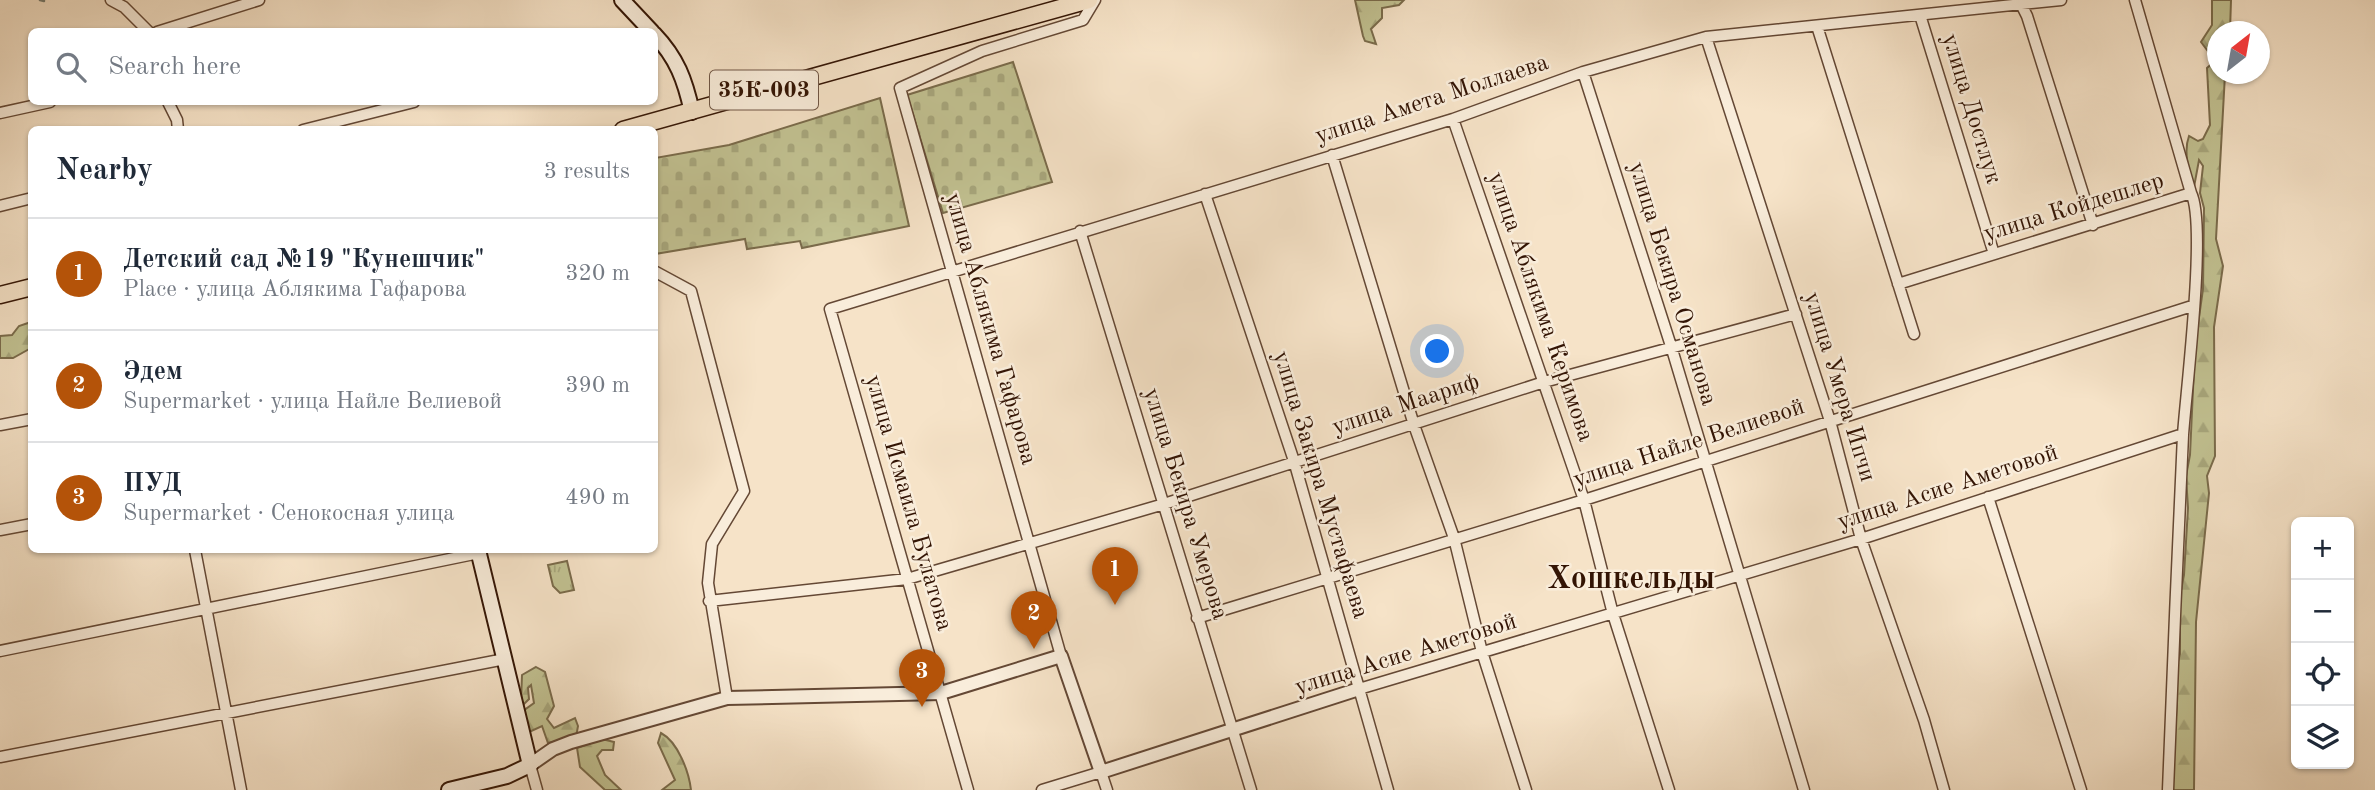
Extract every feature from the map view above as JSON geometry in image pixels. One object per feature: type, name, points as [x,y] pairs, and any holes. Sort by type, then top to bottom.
[{"type":"main road","points":[[622,0],[647,28]]},
{"type":"main road","name":"35К-003","points":[[638,126],[1047,5],[1089,0]]},
{"type":"main road","points":[[658,41],[684,76],[692,112]]},
{"type":"main road","points":[[0,295],[28,289]]},
{"type":"main road","points":[[449,790],[507,776],[530,765],[478,553]]},
{"type":"street","points":[[111,0],[124,6],[145,28]]},
{"type":"street","points":[[171,28],[259,0]]},
{"type":"street","name":"улица Аблякима Гафарова","points":[[1095,0],[1083,20],[982,51],[900,88],[950,273],[1061,656],[1107,790]]},
{"type":"street","name":"улица Амета Моллаева","points":[[830,309],[1453,119],[1583,72],[1706,37],[2019,2],[2061,0]]},
{"type":"street","name":"улица Койдешлер","points":[[1898,285],[2191,193],[2135,0]]},
{"type":"street","points":[[2019,2],[2027,16],[2093,225]]},
{"type":"street","name":"улица Достлук","points":[[1920,15],[1994,254]]},
{"type":"street","points":[[1817,26],[1914,334]]},
{"type":"street","name":"улица Умера Ипчи","points":[[1706,37],[1830,421],[1861,539],[1924,720],[1944,790]]},
{"type":"street","name":"улица Бекира Османова","points":[[1583,72],[1671,346],[1804,790]]},
{"type":"street","points":[[0,113],[36,105]]},
{"type":"street","points":[[170,105],[178,126]]},
{"type":"street","points":[[319,126],[402,105]]},
{"type":"street","name":"улица Аблякима Керимова","points":[[1453,119],[1584,500],[1613,614],[1669,790]]},
{"type":"street","points":[[1332,155],[1414,425],[1454,538],[1482,652],[1526,790]]},
{"type":"street","points":[[2168,790],[2183,435],[2197,245],[2195,202],[2191,193]]},
{"type":"street","name":"улица Закира Мустафаева","points":[[1205,194],[1294,461],[1388,790]]},
{"type":"street","points":[[0,206],[28,199]]},
{"type":"street","name":"улица Бекира Умерова","points":[[1080,231],[1251,790]]},
{"type":"street","points":[[658,273],[691,290],[744,491],[739,504],[712,544],[709,601],[727,698]]},
{"type":"street","name":"улица Найле Велиевой","points":[[1197,618],[1584,500],[2192,306]]},
{"type":"street","name":"улица Исмаила Булатова","points":[[830,309],[968,790]]},
{"type":"street","name":"улица Маариф","points":[[709,601],[907,579],[1164,504],[1544,382],[1796,314]]},
{"type":"street","points":[[0,425],[28,420]]},
{"type":"street","name":"улица Асие Аметовой","points":[[1042,790],[1234,732],[1359,689],[1861,539],[2183,435]]},
{"type":"street","points":[[1988,497],[2081,790]]},
{"type":"street","points":[[0,530],[28,525]]},
{"type":"street","points":[[196,553],[241,790]]},
{"type":"street","points":[[0,651],[469,553]]},
{"type":"street","points":[[537,790],[530,765],[553,749],[727,698],[941,692],[1061,656]]},
{"type":"street","points":[[0,757],[505,659]]},
{"type":"green space","points":[[1355,0],[1404,0],[1399,5],[1382,8],[1382,18],[1371,29],[1376,44],[1365,41]]},
{"type":"green space","points":[[2212,0],[2231,0],[2230,21],[2212,21]]},
{"type":"green space","points":[[2207,33],[2207,50],[2201,42]]},
{"type":"green space","points":[[1013,62],[1052,182],[943,213],[907,95]]},
{"type":"green space","points":[[2208,84],[2224,84],[2216,239],[2223,266],[2214,327],[2215,456],[2207,476],[2209,493],[2196,622],[2194,790],[2171,790],[2177,702],[2176,669],[2180,654],[2180,596],[2188,508],[2186,476],[2190,455],[2195,346],[2203,289],[2204,208],[2200,193],[2203,166],[2199,160],[2194,187],[2187,149],[2189,136],[2198,141],[2203,139],[2210,125]]},
{"type":"green space","points":[[880,98],[909,226],[802,248],[800,241],[747,249],[745,239],[658,254],[658,157],[729,145]]},
{"type":"green space","points":[[28,323],[28,350],[13,358],[0,358],[0,336],[12,335],[19,326]]},
{"type":"green space","points":[[567,561],[574,590],[560,593],[553,586],[548,565]]},
{"type":"green space","points":[[536,667],[545,672],[554,706],[547,719],[554,728],[575,718],[578,726],[576,737],[548,743],[542,726],[529,732],[523,711],[534,703],[531,685],[528,688],[529,699],[524,704],[521,702],[522,675]]},
{"type":"green space","points":[[661,733],[673,743],[682,758],[691,790],[662,790],[675,780],[658,743]]},
{"type":"green space","points":[[602,739],[614,742],[613,750],[602,750],[597,756],[605,775],[621,790],[605,790],[580,767],[577,748]]},
{"type":"waterway","points":[[40,0],[44,1]]},
{"type":"place","name":"Детский сад №19 \"Кунешчик\"","points":[[1115,605]]},
{"type":"place","name":"Эдем","points":[[1034,649]]},
{"type":"place","name":"ПУД","points":[[922,707]]},
{"type":"district","name":"Хошкельды","points":[[1631,580]]}]
